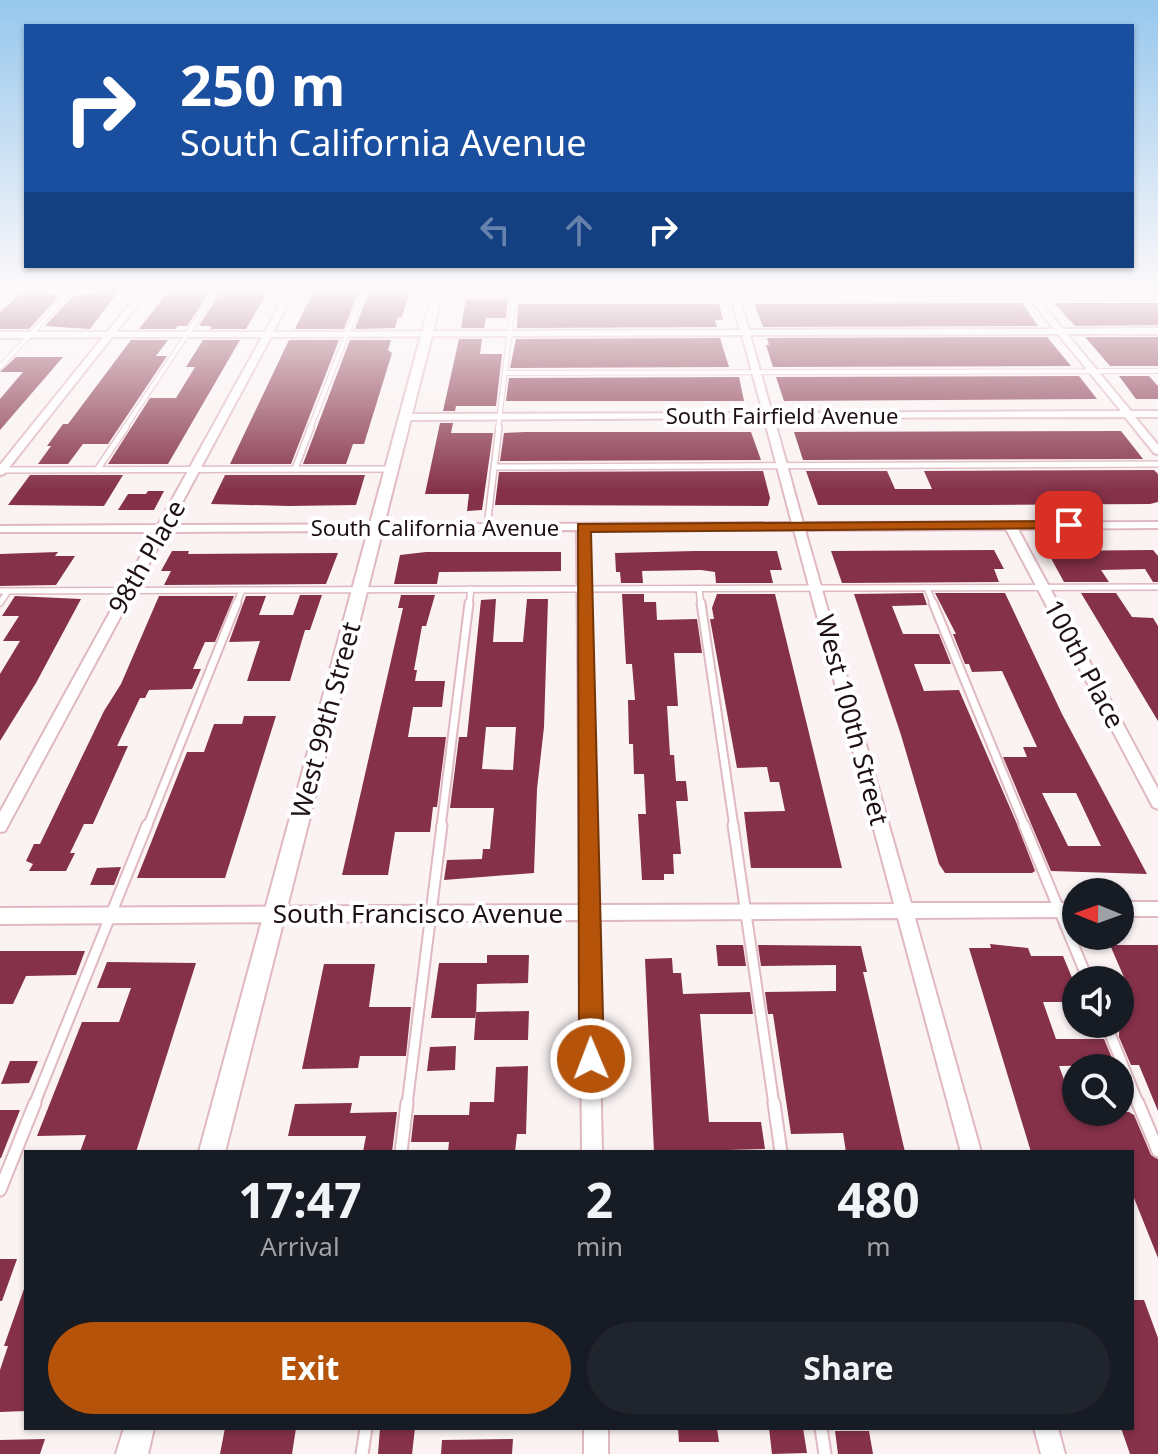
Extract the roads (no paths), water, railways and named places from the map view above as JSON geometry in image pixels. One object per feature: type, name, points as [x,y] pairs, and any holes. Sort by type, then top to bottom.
[{"type":"street","points":[[1,471],[92,356]]},
{"type":"street","name":"98th Place","points":[[0,826],[257,356]]},
{"type":"street","name":"West 99th Street","points":[[213,1150],[421,356]]},
{"type":"street","name":"West 100th Street","points":[[751,356],[970,1150]]},
{"type":"street","points":[[1081,356],[1158,451]]},
{"type":"street","name":"South Fairfield Avenue","points":[[406,417],[1158,414]]},
{"type":"street","name":"100th Place","points":[[1010,525],[1158,803]]},
{"type":"street","name":"South California Avenue","points":[[0,529],[1158,525]]},
{"type":"street","points":[[583,527],[592,1150]]},
{"type":"street","points":[[1134,909],[1158,909]]},
{"type":"street","name":"South Francisco Avenue","points":[[0,916],[1062,910]]},
{"type":"street","points":[[132,1454],[138,1430]]},
{"type":"street","points":[[596,1430],[596,1454]]},
{"type":"street","points":[[1047,1430],[1053,1454]]},
{"type":"lane","points":[[97,470],[173,356]]},
{"type":"lane","points":[[295,469],[339,356]]},
{"type":"lane","points":[[487,527],[507,356]]},
{"type":"lane","points":[[505,373],[1158,371]]},
{"type":"lane","points":[[494,467],[1158,464]]},
{"type":"lane","points":[[1,471],[392,469]]},
{"type":"lane","points":[[0,603],[4,591],[1155,587],[1158,595]]},
{"type":"lane","points":[[927,588],[1062,896]]},
{"type":"lane","points":[[401,1150],[471,589]]},
{"type":"lane","points":[[699,589],[781,1150]]},
{"type":"lane","points":[[0,1190],[242,590]]},
{"type":"lane","points":[[1112,1038],[1158,1151]]},
{"type":"lane","points":[[362,1454],[366,1430]]},
{"type":"lane","points":[[821,1430],[825,1454]]}]
